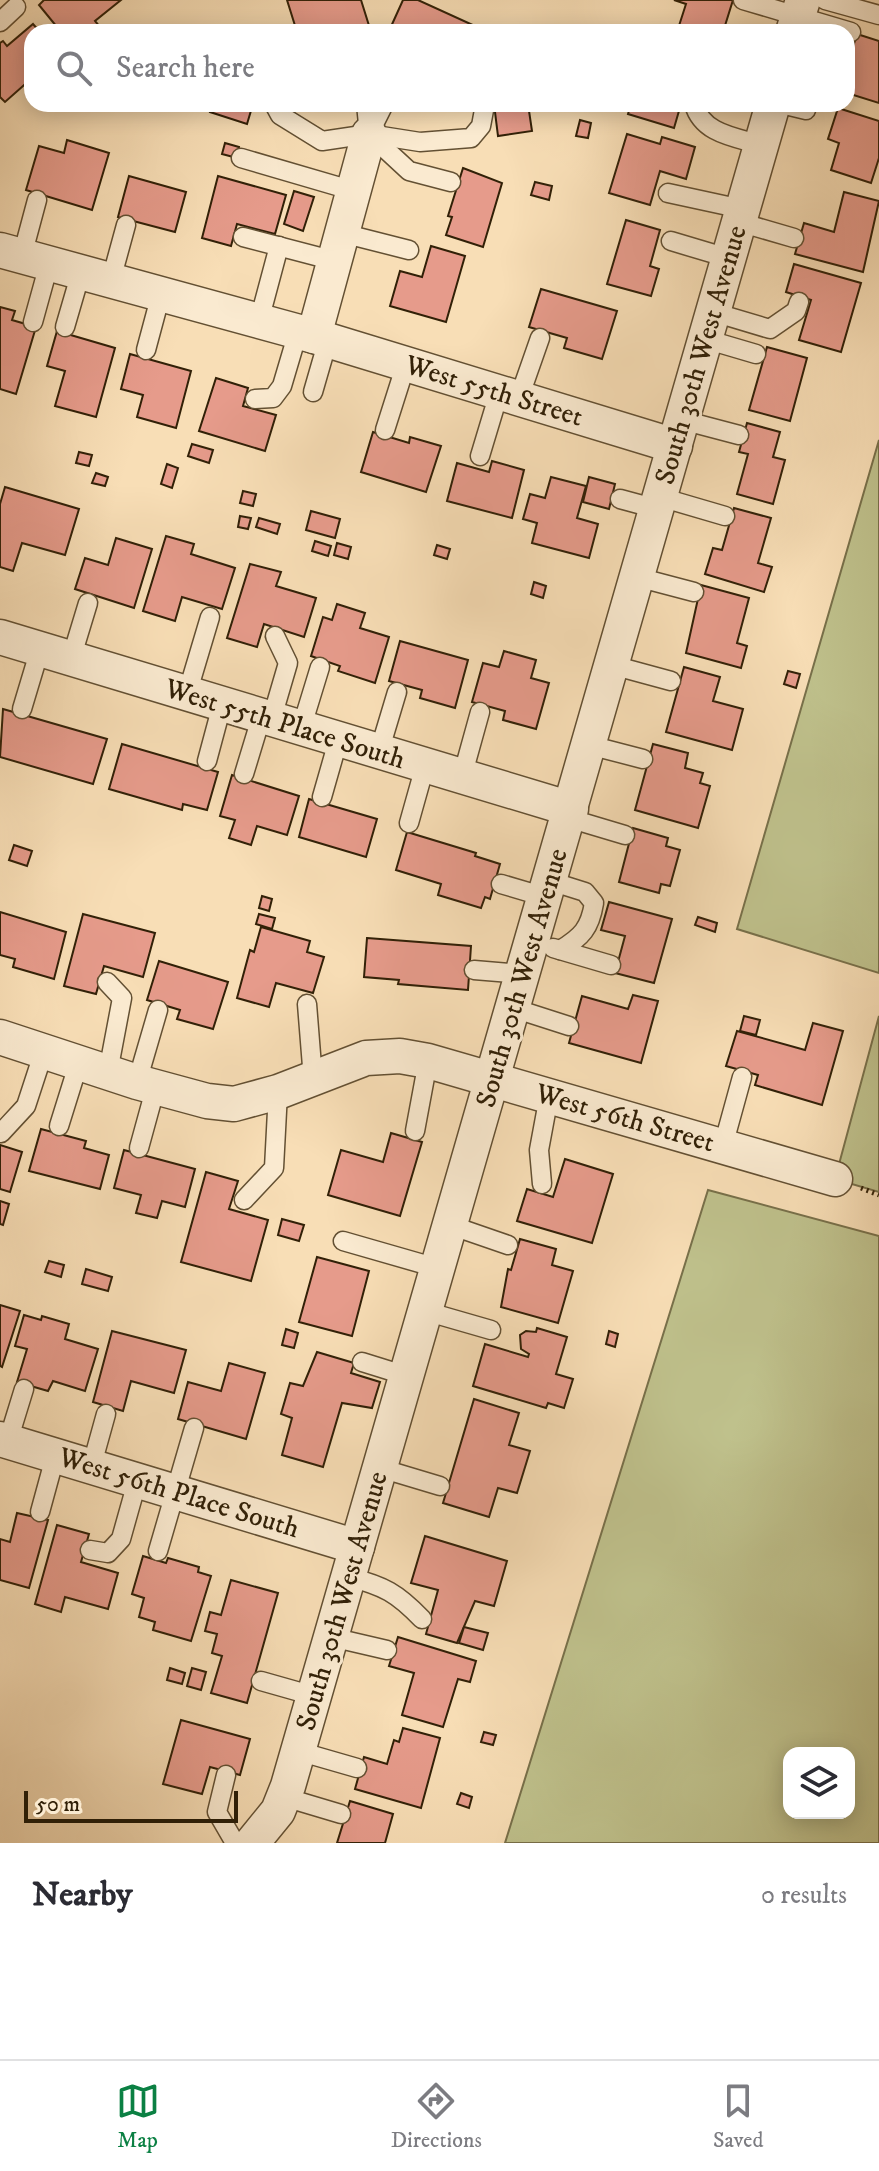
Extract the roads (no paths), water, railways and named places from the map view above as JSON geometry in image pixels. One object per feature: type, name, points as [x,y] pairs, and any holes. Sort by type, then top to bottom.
[{"type":"street","name":"South 30th West Avenue","points":[[252,1843],[278,1811],[284,1797],[513,1008],[538,956],[547,889],[771,112]]},
{"type":"street","points":[[313,336],[354,191],[368,119]]},
{"type":"street","name":"West 55th Street","points":[[53,265],[313,336],[509,396],[678,433]]},
{"type":"street","name":"West 55th Place South","points":[[0,637],[462,777],[569,814]]},
{"type":"street","name":"West 56th Street","points":[[0,1037],[207,1101],[234,1104],[278,1092],[366,1058],[400,1056],[493,1079],[835,1179]]},
{"type":"street","name":"West 56th Place South","points":[[4,1440],[175,1494],[353,1562]]},
{"type":"lane","points":[[743,0],[805,12],[879,15]]},
{"type":"lane","points":[[0,22],[16,7]]},
{"type":"lane","points":[[805,12],[833,24]]},
{"type":"lane","points":[[278,112],[322,141],[368,119],[420,142],[471,138],[481,126],[484,112]]},
{"type":"lane","points":[[696,112],[698,119],[711,129],[761,145]]},
{"type":"lane","points":[[368,119],[409,171],[451,182]]},
{"type":"lane","points":[[241,158],[354,191]]},
{"type":"lane","points":[[668,193],[740,215],[794,238]]},
{"type":"lane","points":[[37,200],[65,327]]},
{"type":"lane","points":[[33,322],[53,265],[126,225]]},
{"type":"lane","points":[[243,237],[279,246],[409,250]]},
{"type":"lane","points":[[671,241],[728,258]]},
{"type":"lane","points":[[259,321],[279,246]]},
{"type":"lane","points":[[146,350],[161,294]]},
{"type":"lane","points":[[709,326],[770,329],[796,311],[799,302]]},
{"type":"lane","points":[[709,326],[756,354]]},
{"type":"lane","points":[[313,336],[313,392]]},
{"type":"lane","points":[[255,399],[273,398],[313,336]]},
{"type":"lane","points":[[480,456],[540,338]]},
{"type":"lane","points":[[385,430],[406,364]]},
{"type":"lane","points":[[678,433],[739,435]]},
{"type":"lane","points":[[620,499],[725,516]]},
{"type":"lane","points":[[637,577],[694,592]]},
{"type":"lane","points":[[22,709],[88,603]]},
{"type":"lane","points":[[187,694],[210,617]]},
{"type":"lane","points":[[275,636],[288,663],[278,723]]},
{"type":"lane","points":[[612,665],[671,681]]},
{"type":"lane","points":[[244,774],[320,667]]},
{"type":"lane","points":[[379,752],[397,692]]},
{"type":"lane","points":[[207,761],[222,705]]},
{"type":"lane","points":[[462,777],[480,712]]},
{"type":"lane","points":[[322,797],[338,741]]},
{"type":"lane","points":[[589,745],[643,759]]},
{"type":"lane","points":[[409,823],[425,766]]},
{"type":"lane","points":[[569,814],[625,835]]},
{"type":"lane","points":[[474,970],[538,956],[582,937],[591,923],[594,903],[585,892],[501,884]]},
{"type":"lane","points":[[538,956],[611,965]]},
{"type":"lane","points":[[107,982],[122,998],[120,1076],[139,1148]]},
{"type":"lane","points":[[307,1004],[313,1079]]},
{"type":"lane","points":[[513,1008],[569,1026]]},
{"type":"lane","points":[[59,1126],[120,1076],[158,1010]]},
{"type":"lane","points":[[1,1133],[26,1106],[44,1051]]},
{"type":"lane","points":[[415,1131],[428,1061]]},
{"type":"lane","points":[[723,1146],[742,1077]]},
{"type":"lane","points":[[244,1200],[274,1168],[278,1092]]},
{"type":"lane","points":[[542,1184],[539,1150],[549,1096]]},
{"type":"lane","points":[[450,1225],[508,1245]]},
{"type":"lane","points":[[343,1241],[437,1268]]},
{"type":"lane","points":[[425,1311],[491,1330]]},
{"type":"lane","points":[[362,1362],[407,1376]]},
{"type":"lane","points":[[4,1440],[24,1389]]},
{"type":"lane","points":[[91,1468],[106,1414]]},
{"type":"lane","points":[[158,1551],[194,1428]]},
{"type":"lane","points":[[40,1512],[55,1457]]},
{"type":"lane","points":[[380,1468],[440,1486]]},
{"type":"lane","points":[[90,1550],[108,1553],[121,1539],[137,1482]]},
{"type":"lane","points":[[353,1562],[379,1584],[399,1595],[422,1619]]},
{"type":"lane","points":[[331,1637],[387,1650]]},
{"type":"lane","points":[[261,1681],[314,1696]]},
{"type":"lane","points":[[298,1751],[357,1768]]},
{"type":"lane","points":[[226,1775],[217,1812],[235,1843]]},
{"type":"lane","points":[[284,1797],[341,1814]]}]
